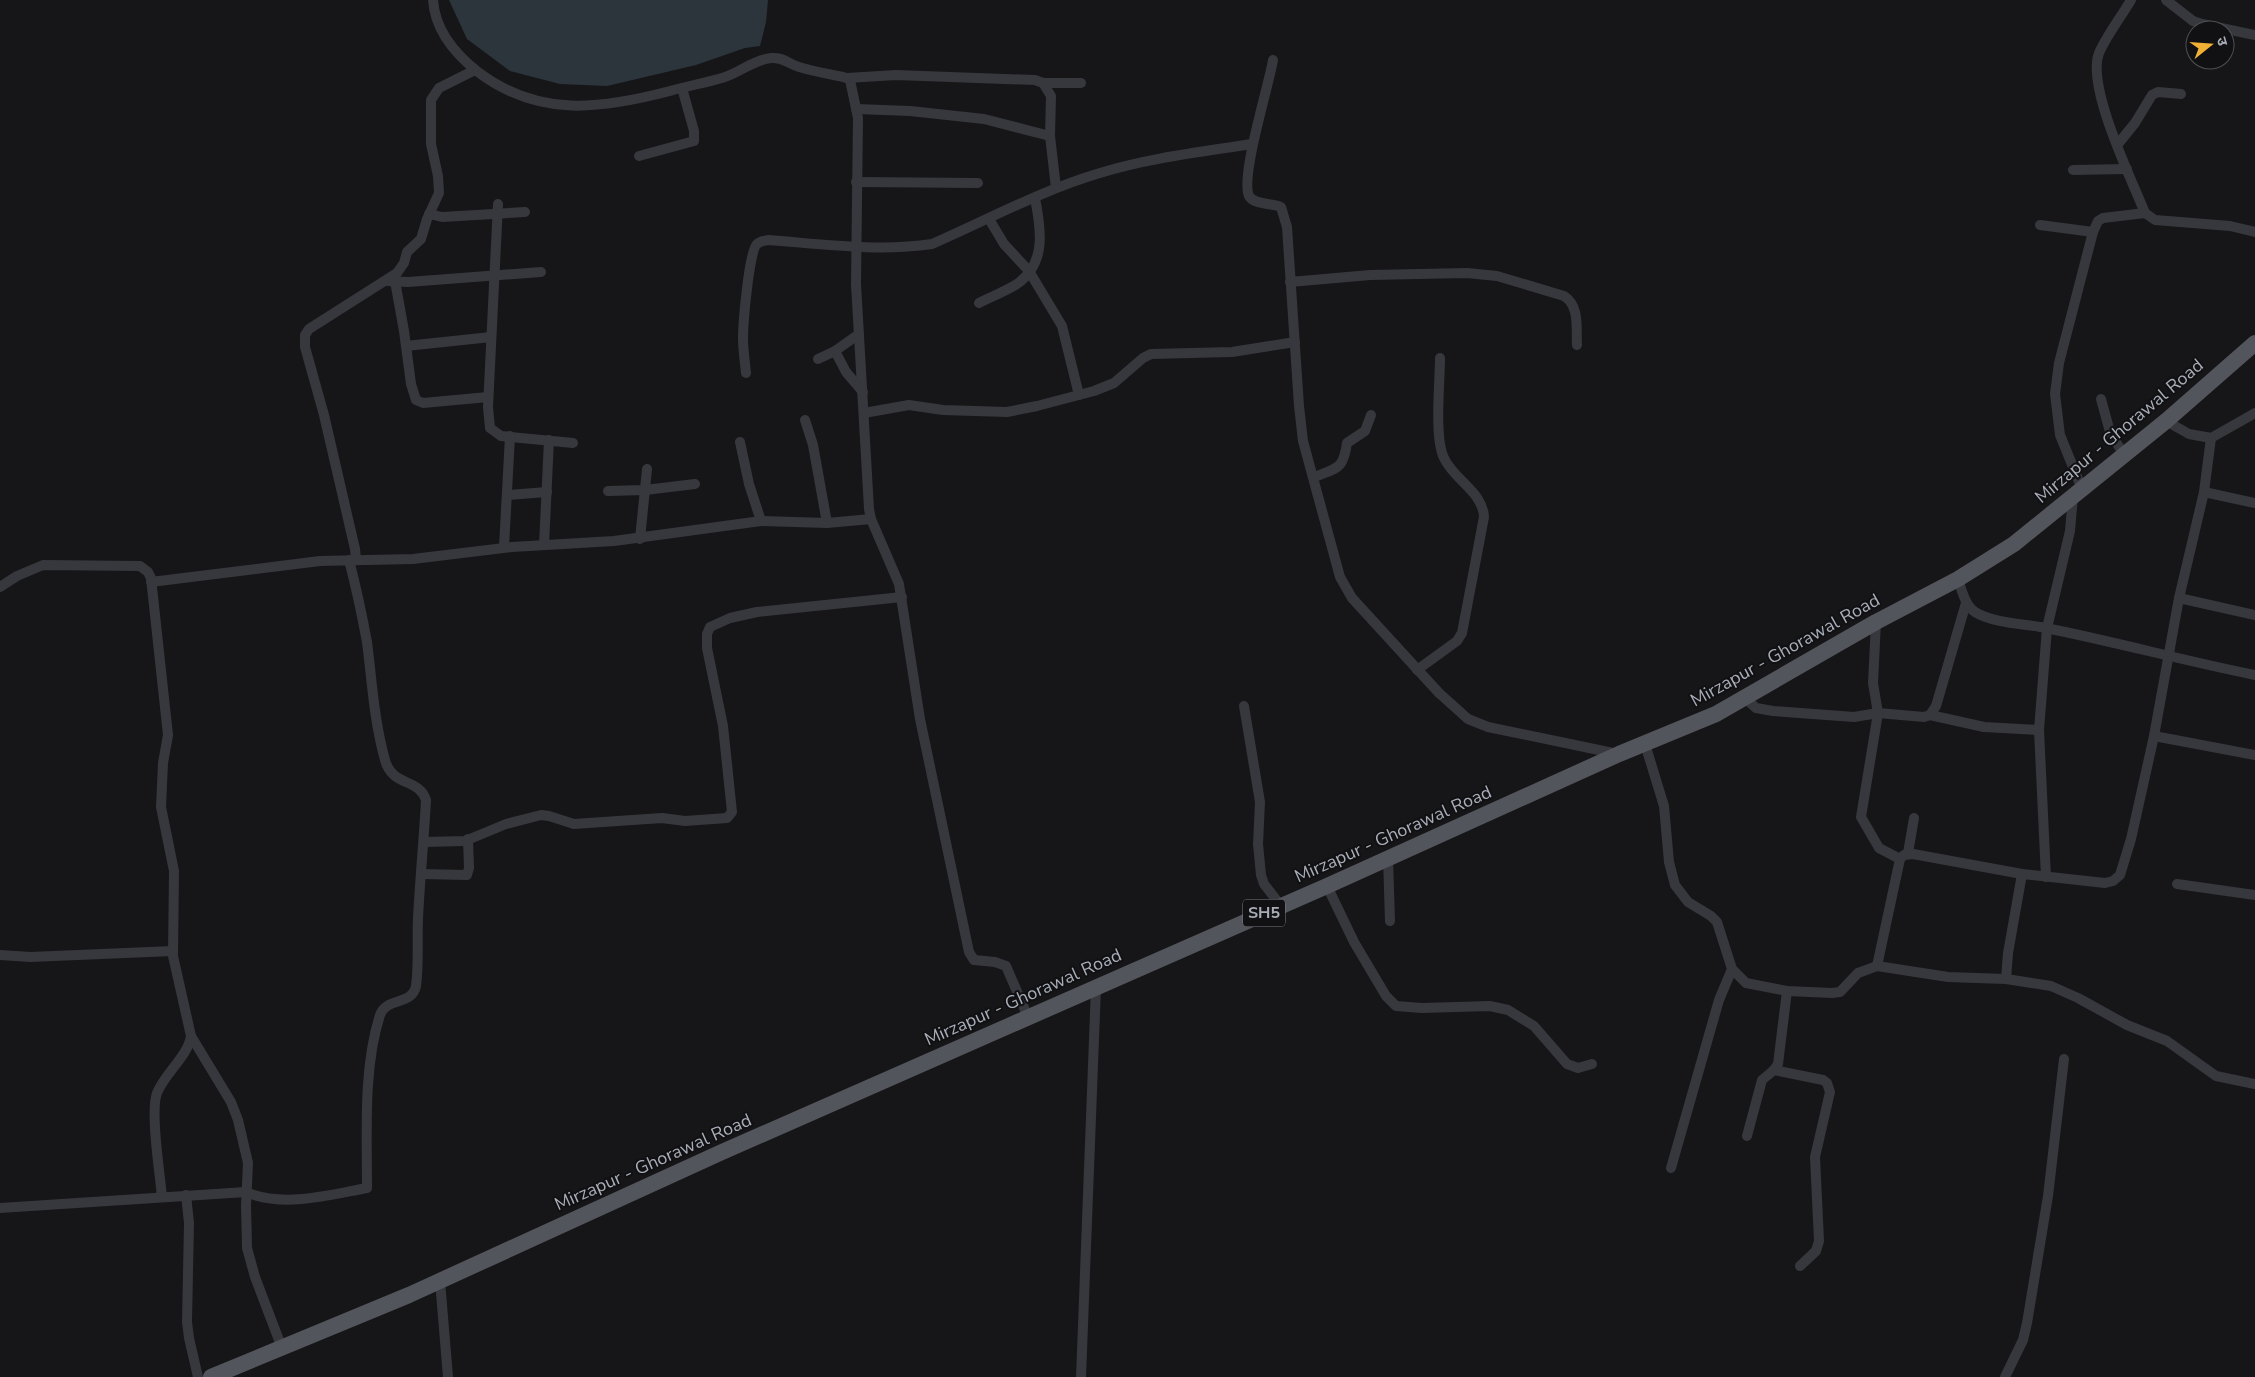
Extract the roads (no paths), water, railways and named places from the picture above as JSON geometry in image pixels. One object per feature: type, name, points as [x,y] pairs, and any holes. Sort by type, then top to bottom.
[{"type":"main road","name":"Mirzapur - Ghorawal Road","points":[[211,1377],[440,1281],[722,1152],[1327,886],[1745,698],[1876,622],[1958,579],[2014,544],[2166,421],[2255,343]]},
{"type":"street","points":[[432,0],[436,20],[443,33],[453,48],[475,70],[511,93],[539,103],[595,107],[630,101],[723,78],[754,63],[776,58],[783,59],[797,67],[848,78],[896,75],[1035,80],[1043,83],[1081,83]]},
{"type":"street","points":[[2131,0],[2099,53],[2095,72],[2099,96],[2144,213],[2155,220],[2230,226],[2255,232]]},
{"type":"street","points":[[2166,0],[2193,21],[2255,35]]},
{"type":"street","points":[[1273,60],[1252,144],[1247,188],[1255,202],[1281,207],[1287,227],[1303,441],[1315,477],[1340,577],[1352,598],[1417,670],[1468,719],[1488,727],[1619,754]]},
{"type":"street","points":[[0,1208],[246,1192],[260,1198],[309,1199],[367,1188],[367,1126],[373,1045],[381,1012],[390,1005],[409,998],[416,987],[424,842],[424,795],[416,787],[394,776],[385,760],[372,694],[366,642],[352,560],[355,549],[306,347],[305,335],[309,329],[391,281],[401,269],[407,252],[421,239],[429,214],[439,194],[438,176],[430,144],[431,100],[439,88],[475,70]]},
{"type":"street","points":[[848,78],[853,86],[856,109],[856,247],[859,334],[871,519],[889,559],[902,597],[920,719],[969,952],[974,960],[995,962],[1006,966],[1028,1017]]},
{"type":"street","points":[[1043,83],[1051,96],[1050,136],[1056,188]]},
{"type":"street","points":[[639,156],[694,141],[694,131],[682,88]]},
{"type":"street","points":[[2118,144],[2135,123],[2152,95],[2158,92],[2181,94]]},
{"type":"street","points":[[856,109],[910,110],[984,119],[1050,136]]},
{"type":"street","points":[[746,374],[743,338],[744,306],[756,245],[768,240],[856,247],[910,248],[932,244],[1056,188],[1134,164],[1252,144]]},
{"type":"street","points":[[2073,170],[2127,169]]},
{"type":"street","points":[[856,182],[978,183]]},
{"type":"street","points":[[979,303],[1017,284],[1036,260],[1041,246],[1041,230],[1035,198]]},
{"type":"street","points":[[429,214],[442,217],[498,209],[525,212]]},
{"type":"street","points":[[498,209],[488,397],[488,421],[490,428],[494,433],[510,436],[573,443]]},
{"type":"street","points":[[2046,877],[2039,730],[2047,628],[2078,493],[2060,435],[2055,394],[2059,363],[2092,232],[2098,221],[2103,218],[2144,213]]},
{"type":"street","points":[[989,219],[1004,244],[1029,271],[1062,326],[1079,395]]},
{"type":"street","points":[[2040,225],[2092,232]]},
{"type":"street","points":[[391,281],[541,272]]},
{"type":"street","points":[[1290,282],[1380,275],[1467,274],[1496,276],[1572,300],[1575,310],[1577,345]]},
{"type":"street","points":[[391,281],[406,346],[411,384],[416,400],[423,404],[488,397]]},
{"type":"street","points":[[818,359],[835,351],[859,334]]},
{"type":"street","points":[[406,346],[491,337]]},
{"type":"street","points":[[864,413],[909,405],[943,410],[1007,412],[1079,395],[1114,383],[1143,358],[1151,354],[1232,352],[1295,342]]},
{"type":"street","points":[[835,351],[846,372],[863,392]]},
{"type":"street","points":[[1417,670],[1457,641],[1462,633],[1484,517],[1482,502],[1448,467],[1442,456],[1440,358]]},
{"type":"street","points":[[2101,399],[2110,432],[2124,455]]},
{"type":"street","points":[[2166,421],[2197,437],[2212,438],[2255,413]]},
{"type":"street","points":[[1315,477],[1338,467],[1343,462],[1347,443],[1365,431],[1371,415]]},
{"type":"street","points":[[805,420],[813,445],[827,523]]},
{"type":"street","points":[[504,547],[510,436]]},
{"type":"street","points":[[1876,622],[1873,682],[1878,713],[1861,817],[1879,848],[1904,856],[2022,874],[2105,883],[2114,881],[2120,875],[2131,839],[2154,736],[2179,598],[2204,492],[2212,438]]},
{"type":"street","points":[[544,545],[549,440]]},
{"type":"street","points":[[740,442],[749,484],[761,521]]},
{"type":"street","points":[[640,539],[647,469]]},
{"type":"street","points":[[608,491],[645,490],[695,484]]},
{"type":"street","points":[[507,495],[547,492]]},
{"type":"street","points":[[2204,492],[2255,503]]},
{"type":"street","points":[[151,582],[286,564],[413,559],[504,547],[640,539],[761,521],[827,523],[871,519]]},
{"type":"street","points":[[0,587],[31,569],[53,564],[140,566],[148,572],[151,582],[168,735],[163,763],[161,808],[174,871],[173,951],[175,970],[191,1036],[231,1102],[238,1120],[247,1154],[247,1248],[255,1277],[282,1348]]},
{"type":"street","points":[[1958,579],[1966,603],[1974,612],[1985,617],[2047,628],[2255,675]]},
{"type":"street","points":[[424,842],[460,842],[506,824],[541,815],[574,824],[662,818],[685,821],[727,818],[732,812],[723,726],[707,648],[707,634],[710,627],[730,618],[757,612],[902,597]]},
{"type":"street","points":[[2179,598],[2255,615]]},
{"type":"street","points":[[1930,715],[1936,706],[1966,603]]},
{"type":"street","points":[[1745,698],[1756,708],[1768,711],[1854,716],[1878,713],[1924,717],[1930,715],[1984,727],[2039,730]]},
{"type":"street","points":[[1244,706],[1260,802],[1258,844],[1261,875],[1264,884],[1281,906]]},
{"type":"street","points":[[2154,736],[2255,754]]},
{"type":"street","points":[[1645,744],[1664,806],[1668,862],[1675,886],[1688,902],[1711,916],[1717,922],[1732,969],[1738,978],[1746,983],[1787,990],[1840,992],[1858,973],[1876,966],[1948,977],[2006,979],[2051,986],[2078,998],[2126,1025],[2167,1041],[2216,1076],[2255,1084]]},
{"type":"street","points":[[1876,966],[1914,818]]},
{"type":"street","points":[[421,874],[467,875],[469,868],[468,839]]},
{"type":"street","points":[[1388,858],[1390,921]]},
{"type":"street","points":[[2006,979],[2008,953],[2022,874]]},
{"type":"street","points":[[2177,884],[2255,895]]},
{"type":"street","points":[[1327,886],[1354,942],[1386,996],[1396,1006],[1422,1008],[1490,1006],[1508,1010],[1534,1026],[1567,1064],[1578,1068],[1592,1064]]},
{"type":"street","points":[[0,955],[30,957],[173,951]]},
{"type":"street","points":[[1671,1168],[1719,1000],[1732,969]]},
{"type":"street","points":[[1081,1377],[1096,987]]},
{"type":"street","points":[[1747,1136],[1762,1080],[1778,1064],[1787,990]]},
{"type":"street","points":[[162,1197],[156,1138],[156,1095],[187,1048],[191,1036]]},
{"type":"street","points":[[2005,1377],[2023,1340],[2027,1322],[2048,1196],[2064,1060]]},
{"type":"street","points":[[1774,1070],[1823,1080],[1830,1087],[1815,1156],[1819,1241],[1816,1251],[1800,1266]]},
{"type":"street","points":[[186,1195],[190,1223],[187,1322],[198,1377]]},
{"type":"street","points":[[440,1281],[448,1377]]}]
